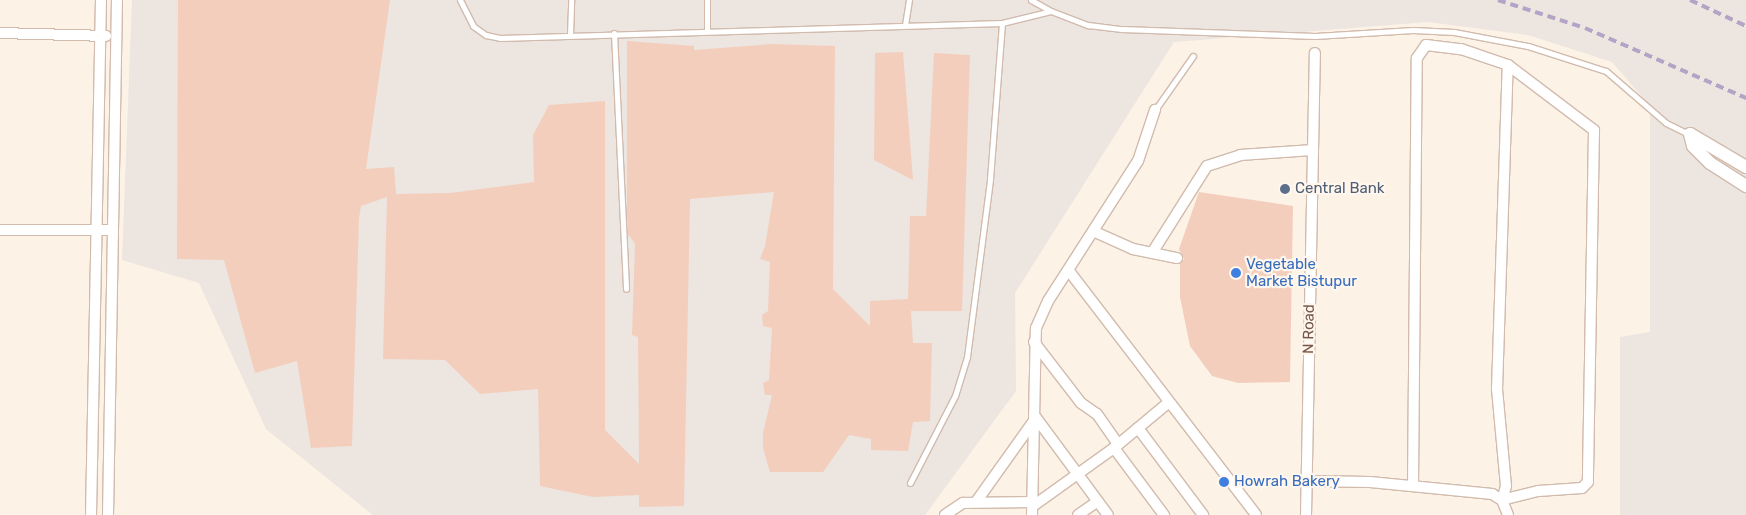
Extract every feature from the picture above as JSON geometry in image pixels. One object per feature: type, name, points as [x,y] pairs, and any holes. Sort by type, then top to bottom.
[{"type":"street","points":[[91,515],[95,230],[101,0]]},
{"type":"street","points":[[108,515],[117,0]]},
{"type":"street","points":[[0,33],[117,36]]},
{"type":"street","points":[[1413,486],[1417,58],[1426,44],[1461,49],[1508,65],[1594,130],[1591,471],[1588,482],[1582,488],[1538,491],[1502,500]]},
{"type":"street","name":"N Road","points":[[1306,515],[1315,53]]},
{"type":"street","points":[[1502,500],[1506,486],[1497,390],[1508,65]]},
{"type":"street","points":[[1033,508],[1034,342],[1041,314],[1095,232],[1138,161],[1155,110]]},
{"type":"street","points":[[1690,134],[1746,167]]},
{"type":"street","points":[[1690,134],[1693,146],[1710,163],[1746,186]]},
{"type":"street","points":[[1152,253],[1207,166],[1240,155],[1313,150]]},
{"type":"street","points":[[0,230],[113,230]]},
{"type":"street","points":[[1095,232],[1112,242],[1177,258]]},
{"type":"street","points":[[1069,271],[1168,403],[1256,515]]},
{"type":"street","points":[[1034,342],[1080,403],[1097,414],[1116,446],[1164,515]]},
{"type":"street","points":[[945,515],[954,506],[976,502],[1033,508],[1116,446],[1168,403]]},
{"type":"street","points":[[1034,419],[1108,515]]},
{"type":"street","points":[[976,502],[1034,419]]},
{"type":"street","points":[[1138,428],[1203,515]]},
{"type":"street","points":[[1306,481],[1413,486],[1492,494],[1502,500],[1508,515]]},
{"type":"street","points":[[1078,515],[1098,501]]},
{"type":"lane","points":[[460,0],[473,26],[486,35],[500,38],[614,33],[1002,23],[1051,12]]},
{"type":"lane","points":[[570,35],[571,0]]},
{"type":"lane","points":[[707,0],[707,31]]},
{"type":"lane","points":[[905,25],[910,0]]},
{"type":"lane","points":[[1031,0],[1051,12],[1088,25],[1122,29],[1315,36],[1413,30],[1454,32],[1528,46],[1606,71],[1666,123],[1690,134]]},
{"type":"lane","points":[[910,483],[955,396],[967,357],[990,179],[1002,23]]},
{"type":"lane","points":[[614,33],[626,289]]},
{"type":"lane","points":[[1155,110],[1193,56]]},
{"type":"shaded area","points":[[132,0],[1746,0],[1746,515],[1620,515],[1620,337],[1650,332],[1650,106],[1612,62],[1528,35],[1428,22],[1174,42],[1015,293],[1016,391],[925,515],[373,515],[266,429],[199,283],[122,260]]},
{"type":"building","points":[[178,0],[390,0],[366,169],[394,167],[396,194],[450,193],[534,182],[533,135],[549,105],[605,101],[605,430],[639,464],[638,337],[632,335],[635,244],[628,234],[627,216],[627,41],[694,46],[694,50],[773,44],[835,46],[833,289],[870,326],[870,301],[908,299],[910,216],[926,216],[934,53],[970,55],[962,311],[911,311],[913,343],[932,343],[930,421],[913,422],[908,451],[871,450],[871,439],[849,435],[823,472],[770,472],[763,448],[763,433],[772,395],[765,395],[763,383],[769,380],[772,328],[763,326],[762,315],[768,311],[770,262],[760,259],[765,246],[774,192],[690,199],[684,506],[639,507],[639,495],[593,497],[540,486],[538,389],[480,394],[445,360],[383,359],[387,197],[361,206],[359,218],[352,446],[311,448],[297,361],[255,373],[224,260],[177,259]]},
{"type":"building","points":[[903,52],[913,180],[874,160],[875,53]]},
{"type":"building","name":"Vegetable Market Bistupur","points":[[1199,192],[1293,206],[1290,382],[1238,383],[1212,376],[1190,346],[1180,297],[1180,264],[1184,259],[1179,249]]},
{"type":"railway","points":[[1498,0],[1585,28],[1746,98]]},
{"type":"railway","points":[[1690,0],[1746,26]]},
{"type":"place","name":"Central Bank","points":[[1285,189]]},
{"type":"place","name":"Vegetable Market Bistupur","points":[[1236,273]]},
{"type":"place","name":"Howrah Bakery","points":[[1224,482]]}]
